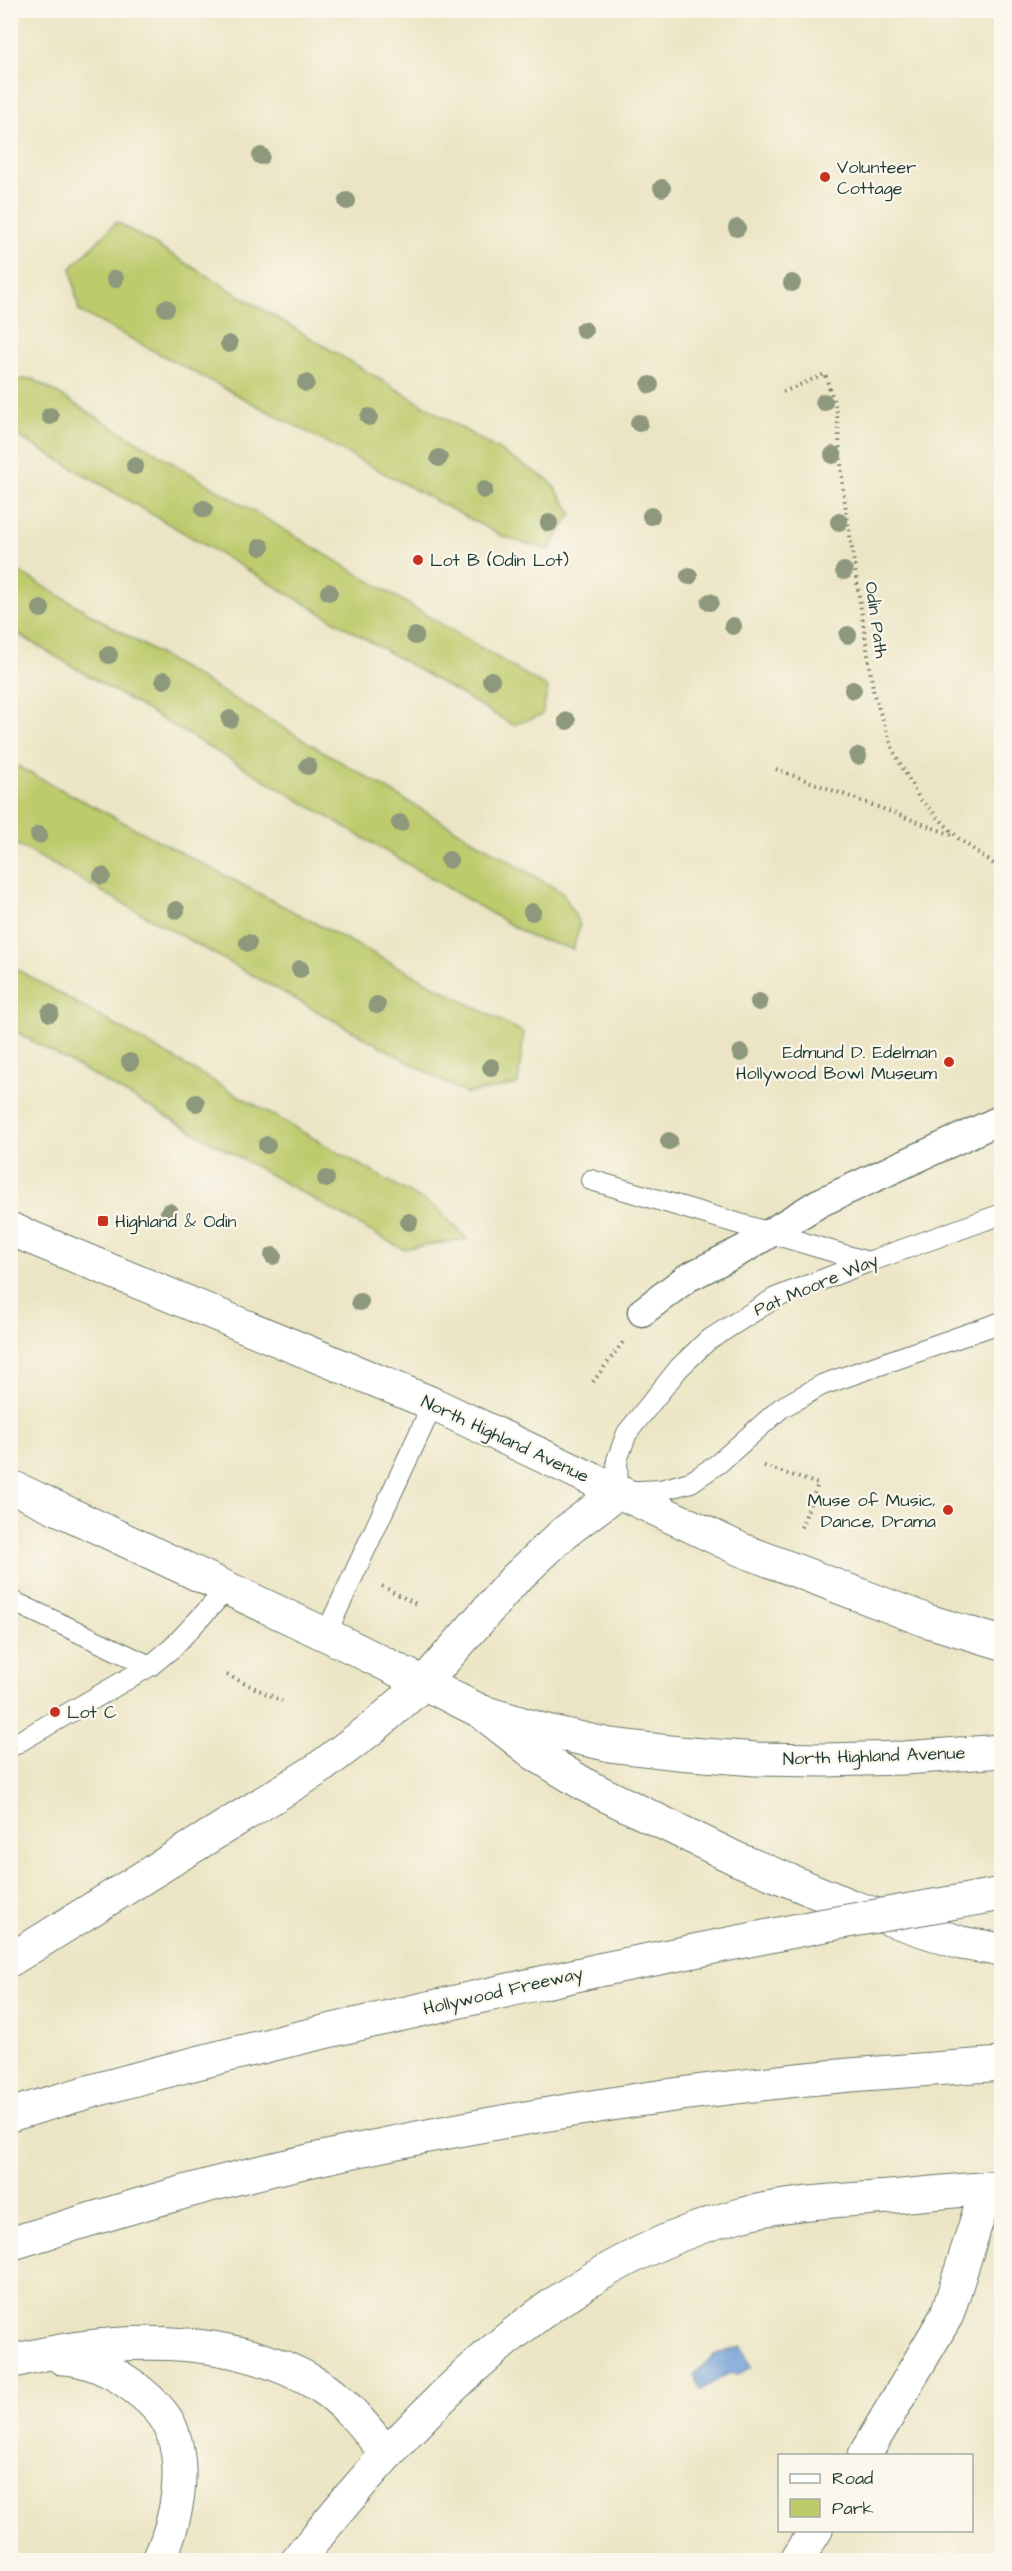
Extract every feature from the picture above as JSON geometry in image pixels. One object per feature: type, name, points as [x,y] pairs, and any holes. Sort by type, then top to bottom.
[{"type":"main road","name":"North Highland Avenue","points":[[10,1229],[434,1404],[742,1550],[928,1621],[1002,1643]]},
{"type":"main road","name":"North Highland Avenue","points":[[10,1486],[326,1634],[480,1711],[543,1730],[610,1745],[678,1754],[756,1759],[824,1760],[1002,1751]]},
{"type":"main road","points":[[10,1960],[318,1769],[375,1726],[424,1683],[514,1580],[565,1532],[618,1492]]},
{"type":"main road","points":[[480,1711],[535,1754],[587,1786],[737,1859],[864,1910],[961,1943],[1002,1950]]},
{"type":"main road","name":"Hollywood Freeway","points":[[10,2115],[98,2088],[277,2042],[599,1970],[819,1926],[1002,1894]]},
{"type":"main road","points":[[10,2244],[127,2208],[302,2163],[489,2124],[662,2097],[836,2076],[1002,2064]]},
{"type":"main road","points":[[298,2560],[335,2513],[387,2454],[490,2353],[547,2310],[609,2270],[670,2240],[736,2216],[806,2202],[994,2188],[947,2315],[865,2454]]},
{"type":"main road","points":[[19,2360],[91,2347],[149,2344],[196,2346],[240,2354],[274,2364],[321,2387],[353,2414],[387,2454]]},
{"type":"main road","points":[[19,2360],[81,2359],[118,2376],[148,2397],[172,2429],[180,2466],[176,2507],[159,2560]]},
{"type":"main road","points":[[797,2560],[815,2532]]},
{"type":"street","points":[[642,1312],[687,1278],[770,1233],[819,1203],[1002,1119]]},
{"type":"lane","points":[[591,1180],[868,1262]]},
{"type":"lane","name":"Pat Moore Way","points":[[618,1492],[617,1460],[627,1433],[679,1368],[706,1341],[775,1298],[1002,1214]]},
{"type":"lane","points":[[618,1492],[661,1490],[691,1482],[719,1463],[782,1408],[822,1385],[1002,1322]]},
{"type":"lane","points":[[326,1634],[434,1404]]},
{"type":"lane","points":[[10,1747],[150,1666],[172,1648],[228,1588]]},
{"type":"lane","points":[[10,1600],[150,1666]]},
{"type":"path","name":"Odin Path","points":[[783,392],[825,374],[837,412],[843,490],[874,695],[894,752],[919,798],[957,837],[1002,870]]},
{"type":"path","points":[[1002,509],[1002,518]]},
{"type":"path","points":[[776,769],[957,837]]},
{"type":"path","points":[[593,1382],[606,1367]]},
{"type":"path","points":[[757,1463],[818,1484],[786,1568]]},
{"type":"path","points":[[373,1581],[416,1604]]},
{"type":"path","points":[[227,1675],[282,1701]]},
{"type":"green space","points":[[117,222],[550,481],[572,513],[549,550],[504,537],[79,311],[71,268]]},
{"type":"green space","points":[[33,379],[548,688],[542,715],[513,725],[11,432],[11,380]]},
{"type":"green space","points":[[11,567],[563,893],[580,925],[573,949],[531,937],[11,630]]},
{"type":"green space","points":[[11,763],[524,1033],[518,1084],[466,1094],[11,841]]},
{"type":"green space","points":[[11,966],[438,1209],[467,1239],[402,1249],[11,1029]]},
{"type":"water","points":[[741,2347],[752,2367],[738,2375],[729,2373],[701,2390],[693,2375],[714,2355]]},
{"type":"place","name":"Volunteer Cottage","points":[[825,177]]},
{"type":"place","name":"Lot B (Odin Lot)","points":[[418,560]]},
{"type":"place","name":"Edmund D. Edelman Hollywood Bowl Museum","points":[[949,1062]]},
{"type":"place","name":"Highland & Odin","points":[[103,1221]]},
{"type":"place","name":"Muse of Music, Dance, Drama","points":[[948,1510]]},
{"type":"place","name":"Lot C","points":[[55,1712]]}]
